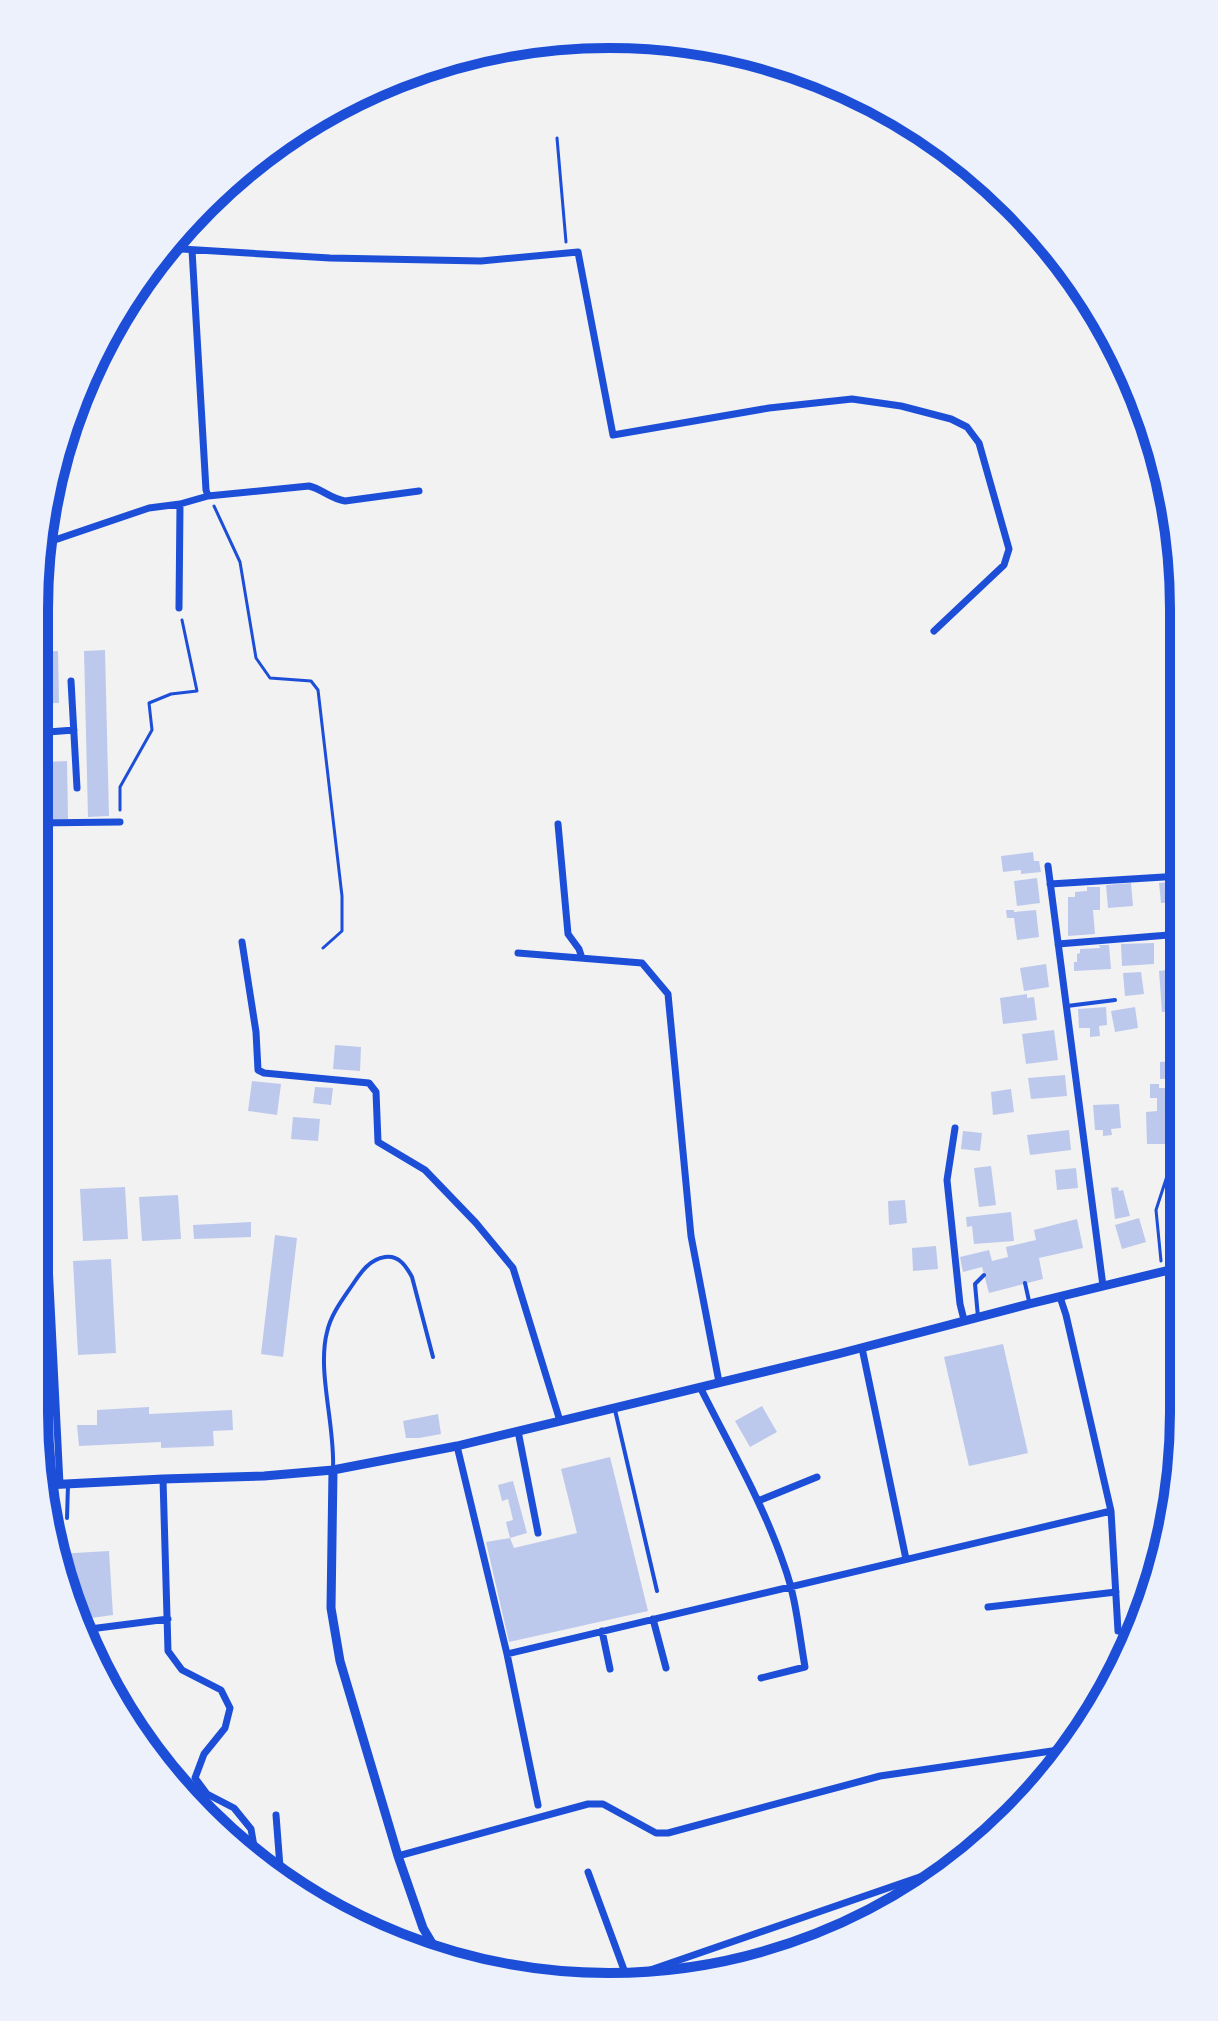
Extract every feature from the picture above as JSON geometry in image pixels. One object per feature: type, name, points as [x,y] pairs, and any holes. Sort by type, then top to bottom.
[{"type":"street","points":[[179,249],[330,258],[481,261],[578,252],[613,435],[769,408],[852,399],[901,406],[951,419],[967,427],[979,443],[1009,549],[1004,565],[934,631]]},
{"type":"street","points":[[192,250],[208,496]]},
{"type":"street","points":[[52,541],[149,508],[208,496],[309,486],[336,500],[345,501],[419,491]]},
{"type":"street","points":[[179,608],[180,504]]},
{"type":"street","points":[[71,681],[77,788]]},
{"type":"street","points":[[48,732],[74,730]]},
{"type":"street","points":[[48,823],[120,822]]},
{"type":"street","points":[[558,824],[568,934],[582,958]]},
{"type":"street","points":[[1048,866],[1103,1286]]},
{"type":"street","points":[[1050,884],[1170,877]]},
{"type":"street","points":[[1058,944],[1170,935]]},
{"type":"street","points":[[242,942],[256,1032],[258,1070],[369,1083],[376,1092],[378,1142],[425,1170],[476,1223],[513,1268],[560,1421]]},
{"type":"street","points":[[518,953],[642,963],[668,994],[691,1236],[719,1382]]},
{"type":"street","points":[[955,1128],[947,1180],[964,1320]]},
{"type":"street","points":[[48,1208],[64,1484]]},
{"type":"street","points":[[53,1485],[333,1470],[457,1446],[1170,1269]]},
{"type":"street","points":[[1060,1297],[1111,1511],[1118,1631]]},
{"type":"street","points":[[862,1348],[906,1559]]},
{"type":"street","points":[[700,1387],[758,1501],[791,1587],[805,1667],[761,1678]]},
{"type":"street","points":[[518,1431],[538,1533]]},
{"type":"street","points":[[457,1446],[507,1654],[538,1805]]},
{"type":"street","points":[[333,1470],[331,1608],[340,1661],[398,1856],[423,1928],[433,1944]]},
{"type":"street","points":[[758,1501],[817,1477]]},
{"type":"street","points":[[163,1479],[168,1651],[182,1670],[221,1690],[230,1708],[225,1728],[204,1754],[195,1778],[207,1794],[234,1808],[251,1829],[254,1846]]},
{"type":"street","points":[[507,1654],[1111,1511]]},
{"type":"street","points":[[988,1607],[1116,1592]]},
{"type":"street","points":[[92,1629],[168,1619]]},
{"type":"street","points":[[653,1619],[666,1668]]},
{"type":"street","points":[[602,1631],[610,1669]]},
{"type":"street","points":[[398,1856],[588,1804],[603,1804],[656,1833],[668,1833],[880,1776],[1057,1750]]},
{"type":"street","points":[[276,1815],[280,1866]]},
{"type":"street","points":[[588,1872],[625,1973]]},
{"type":"street","points":[[644,1972],[925,1875]]},
{"type":"lane","points":[[1067,1006],[1115,1000]]},
{"type":"lane","points":[[333,1470],[334,1447],[323,1362],[327,1333],[336,1309],[364,1268],[378,1258],[390,1256],[400,1260],[408,1269],[433,1357]]},
{"type":"lane","points":[[978,1317],[975,1284],[984,1275]]},
{"type":"lane","points":[[1025,1283],[1029,1304]]},
{"type":"lane","points":[[615,1408],[657,1591]]},
{"type":"lane","points":[[64,1484],[67,1518]]},
{"type":"path","points":[[557,138],[567,253]]},
{"type":"path","points":[[208,496],[240,562],[256,658],[270,678],[311,681],[318,690],[342,896],[342,931],[323,948]]},
{"type":"path","points":[[120,822],[120,787],[152,730],[149,703],[171,694],[197,691],[179,608]]},
{"type":"path","points":[[1162,1271],[1156,1210],[1170,1167]]},
{"type":"water","points":[[629,49],[727,61],[713,61]]},
{"type":"building","points":[[105,650],[109,816],[88,817],[84,651]]},
{"type":"building","points":[[58,651],[59,703],[48,703],[48,652]]},
{"type":"building","points":[[67,761],[68,819],[48,820],[48,762]]},
{"type":"building","points":[[1033,852],[1034,861],[1039,861],[1041,872],[1003,872],[1001,856]]},
{"type":"building","points":[[1037,878],[1040,903],[1017,906],[1014,881]]},
{"type":"building","points":[[1170,882],[1170,903],[1161,903],[1159,883]]},
{"type":"building","points":[[1131,883],[1133,906],[1108,908],[1106,885]]},
{"type":"building","points":[[1087,887],[1100,887],[1100,910],[1093,910],[1095,934],[1068,936],[1068,897],[1075,897],[1075,892],[1087,891]]},
{"type":"building","points":[[1006,910],[1036,910],[1039,937],[1017,940],[1014,918],[1007,918]]},
{"type":"building","points":[[1154,943],[1154,964],[1122,966],[1121,944]]},
{"type":"building","points":[[1099,945],[1109,945],[1111,969],[1074,971],[1080,949],[1100,948]]},
{"type":"building","points":[[1046,964],[1049,987],[1024,991],[1020,968]]},
{"type":"building","points":[[1170,970],[1170,1012],[1162,1012],[1159,971]]},
{"type":"building","points":[[1141,972],[1144,994],[1125,996],[1123,973]]},
{"type":"building","points":[[1027,994],[1027,998],[1034,997],[1037,1020],[1003,1024],[1000,998]]},
{"type":"building","points":[[1106,1007],[1107,1025],[1099,1026],[1100,1036],[1090,1037],[1090,1028],[1079,1028],[1078,1009]]},
{"type":"building","points":[[1135,1007],[1138,1028],[1115,1032],[1111,1011]]},
{"type":"building","points":[[1054,1030],[1058,1060],[1026,1064],[1022,1034]]},
{"type":"building","points":[[335,1045],[361,1047],[360,1071],[333,1069]]},
{"type":"building","points":[[1170,1061],[1170,1078],[1160,1079],[1160,1062]]},
{"type":"building","points":[[1065,1075],[1067,1096],[1031,1099],[1028,1078]]},
{"type":"building","points":[[252,1081],[281,1084],[277,1115],[248,1111]]},
{"type":"building","points":[[1150,1084],[1170,1088],[1170,1144],[1147,1144],[1146,1112],[1157,1111],[1157,1098],[1150,1098]]},
{"type":"building","points":[[315,1087],[333,1088],[331,1105],[313,1103]]},
{"type":"building","points":[[1011,1089],[1014,1112],[993,1115],[991,1092]]},
{"type":"building","points":[[1119,1104],[1121,1128],[1111,1129],[1112,1135],[1103,1136],[1103,1130],[1095,1130],[1093,1105]]},
{"type":"building","points":[[293,1117],[320,1119],[318,1141],[291,1139]]},
{"type":"building","points":[[1069,1130],[1071,1150],[1030,1155],[1027,1135]]},
{"type":"building","points":[[963,1131],[982,1133],[980,1151],[961,1149]]},
{"type":"building","points":[[991,1166],[996,1205],[979,1207],[974,1168]]},
{"type":"building","points":[[1076,1168],[1078,1188],[1057,1190],[1055,1170]]},
{"type":"building","points":[[125,1187],[128,1239],[83,1241],[80,1189]]},
{"type":"building","points":[[1118,1187],[1119,1191],[1123,1190],[1130,1216],[1115,1219],[1111,1188]]},
{"type":"building","points":[[178,1195],[181,1239],[142,1241],[139,1197]]},
{"type":"building","points":[[905,1200],[907,1223],[889,1225],[888,1201]]},
{"type":"building","points":[[1011,1212],[1014,1241],[974,1244],[972,1226],[967,1227],[966,1217]]},
{"type":"building","points":[[1139,1218],[1146,1242],[1122,1249],[1115,1225]]},
{"type":"building","points":[[1077,1219],[1083,1248],[1039,1258],[1043,1279],[989,1293],[982,1267],[963,1272],[960,1257],[989,1250],[992,1261],[1008,1257],[1006,1247],[1036,1240],[1034,1230]]},
{"type":"building","points":[[251,1222],[251,1237],[194,1239],[193,1225]]},
{"type":"building","points":[[275,1235],[297,1238],[283,1357],[261,1354]]},
{"type":"building","points":[[936,1246],[938,1269],[913,1271],[912,1248]]},
{"type":"building","points":[[111,1259],[116,1353],[78,1355],[73,1261]]},
{"type":"building","points":[[1003,1344],[1028,1453],[969,1466],[944,1357]]},
{"type":"building","points":[[762,1406],[777,1432],[750,1447],[735,1421]]},
{"type":"building","points":[[149,1407],[149,1414],[232,1410],[233,1430],[213,1431],[214,1446],[161,1448],[161,1442],[79,1446],[77,1425],[97,1425],[97,1410]]},
{"type":"building","points":[[438,1414],[441,1434],[406,1438],[403,1421]]},
{"type":"building","points":[[610,1457],[648,1611],[509,1642],[486,1542],[510,1538],[514,1548],[577,1533],[561,1469]]},
{"type":"building","points":[[513,1481],[527,1533],[510,1538],[506,1522],[513,1520],[508,1499],[502,1501],[498,1485]]},
{"type":"building","points":[[109,1551],[113,1615],[88,1618],[66,1553]]}]
